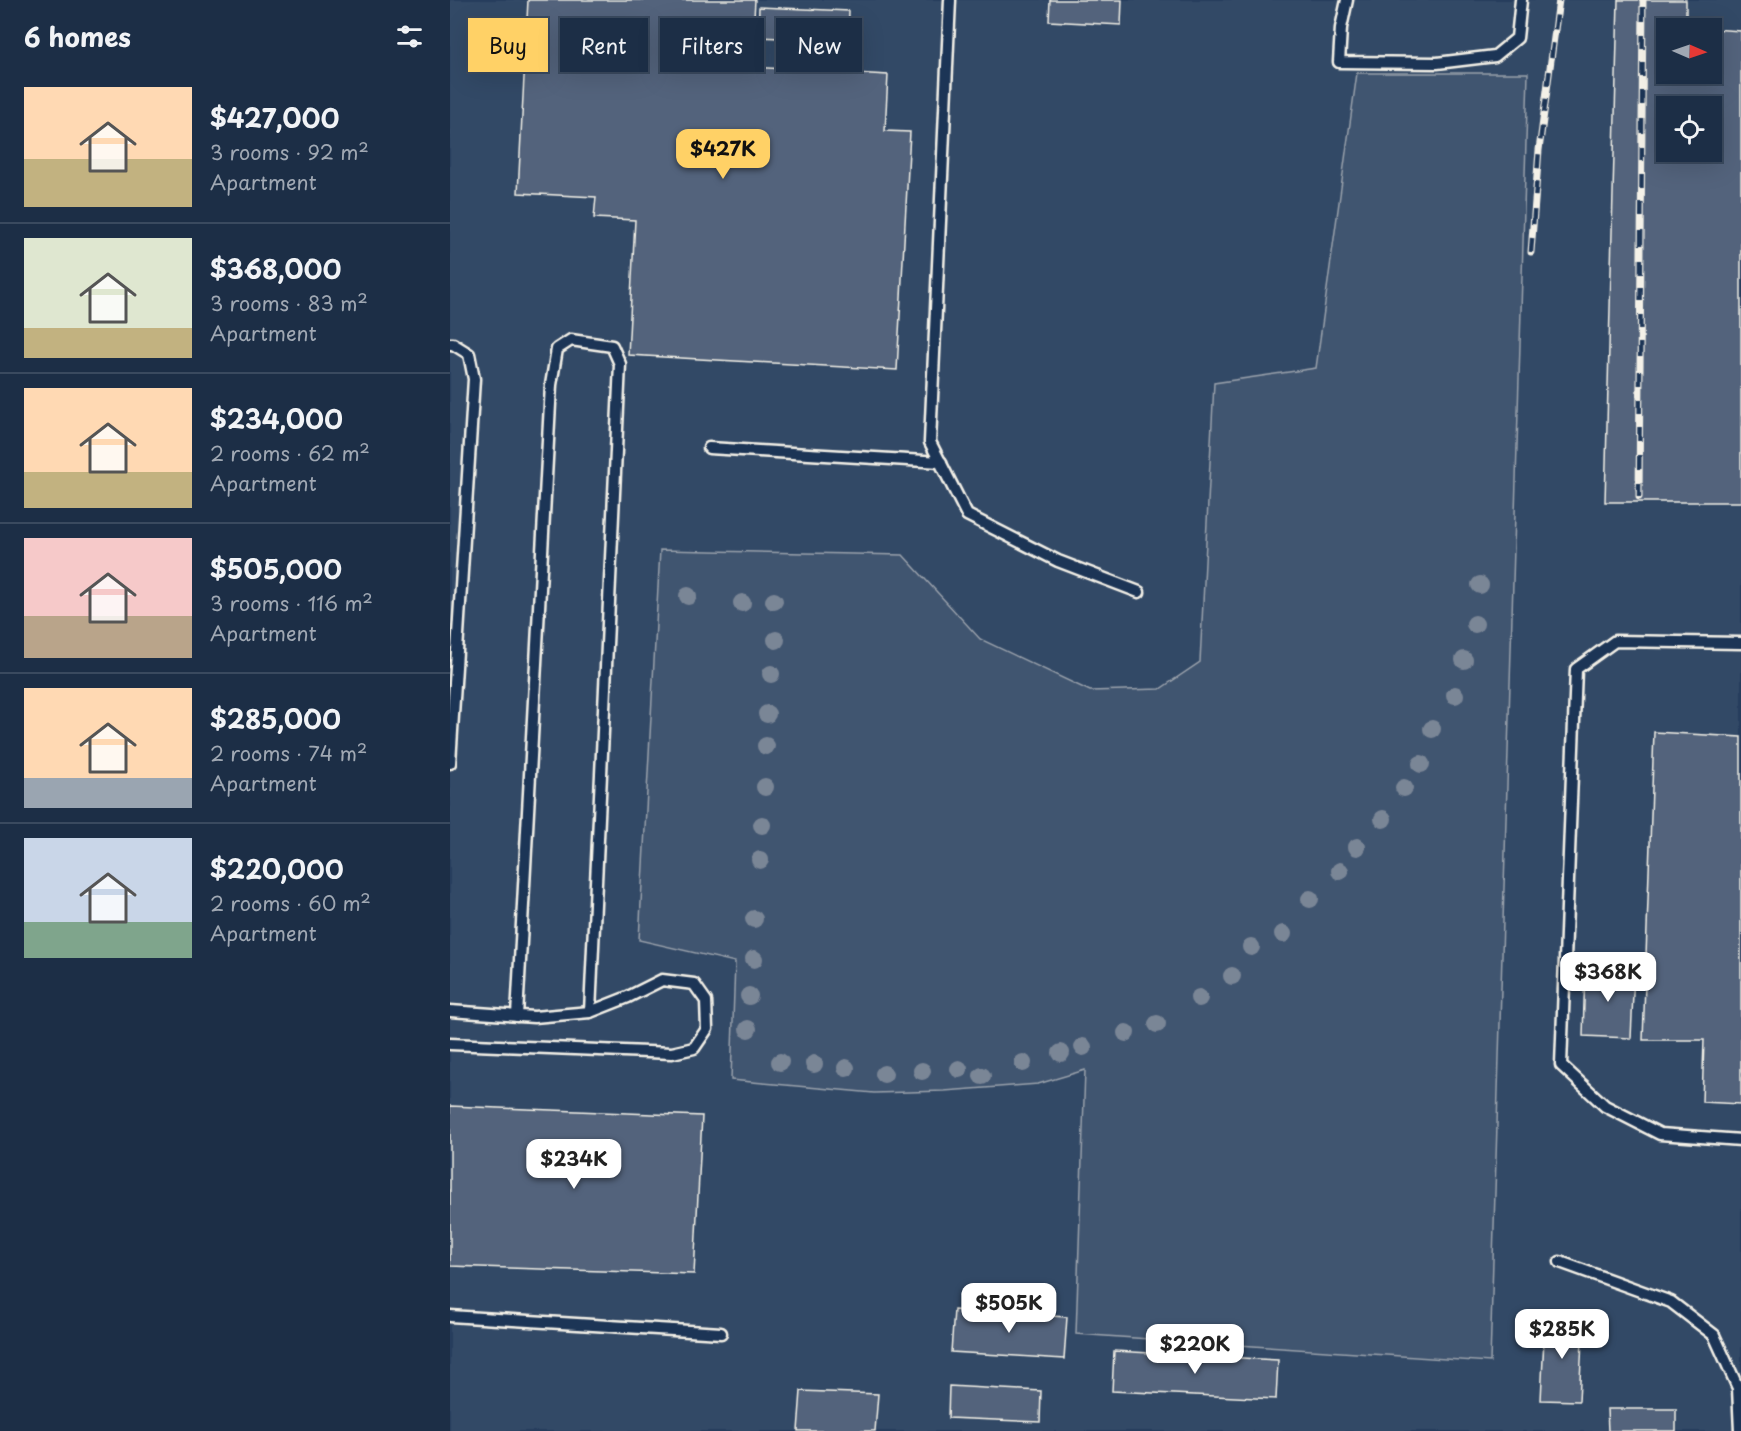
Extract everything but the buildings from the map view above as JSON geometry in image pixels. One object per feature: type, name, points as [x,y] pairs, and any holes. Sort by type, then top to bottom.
[{"type":"lane","points":[[950,0],[930,442],[967,514],[1058,561],[1138,592]]},
{"type":"lane","points":[[1347,0],[1341,28],[1340,62],[1426,63],[1495,56],[1517,38],[1521,0]]},
{"type":"lane","points":[[517,1016],[551,384],[557,349],[571,340],[612,346],[620,364],[590,1012]]},
{"type":"lane","points":[[450,344],[469,354],[474,379],[450,764]]},
{"type":"lane","points":[[709,448],[941,462]]},
{"type":"lane","points":[[1741,643],[1615,641],[1576,669],[1561,1065],[1605,1106],[1660,1134],[1741,1140]]},
{"type":"lane","points":[[450,1011],[534,1017],[590,1012],[662,980],[694,984],[706,1001],[707,1029],[694,1048],[672,1053],[450,1044]]},
{"type":"lane","points":[[1560,1262],[1671,1302],[1714,1335],[1738,1388],[1740,1431]]},
{"type":"lane","points":[[450,1316],[721,1333]]},
{"type":"shaded area","points":[[450,0],[1741,0],[1741,1431],[450,1431]]},
{"type":"shaded area","points":[[1357,73],[1528,73],[1490,1362],[1076,1334],[1085,1070],[1038,1084],[944,1091],[874,1093],[731,1080],[735,962],[639,940],[660,550],[903,555],[980,639],[1090,691],[1160,689],[1200,662],[1214,383],[1316,368]]},
{"type":"railway","points":[[1531,252],[1539,150],[1559,0]]},
{"type":"railway","points":[[1639,497],[1643,0]]}]
